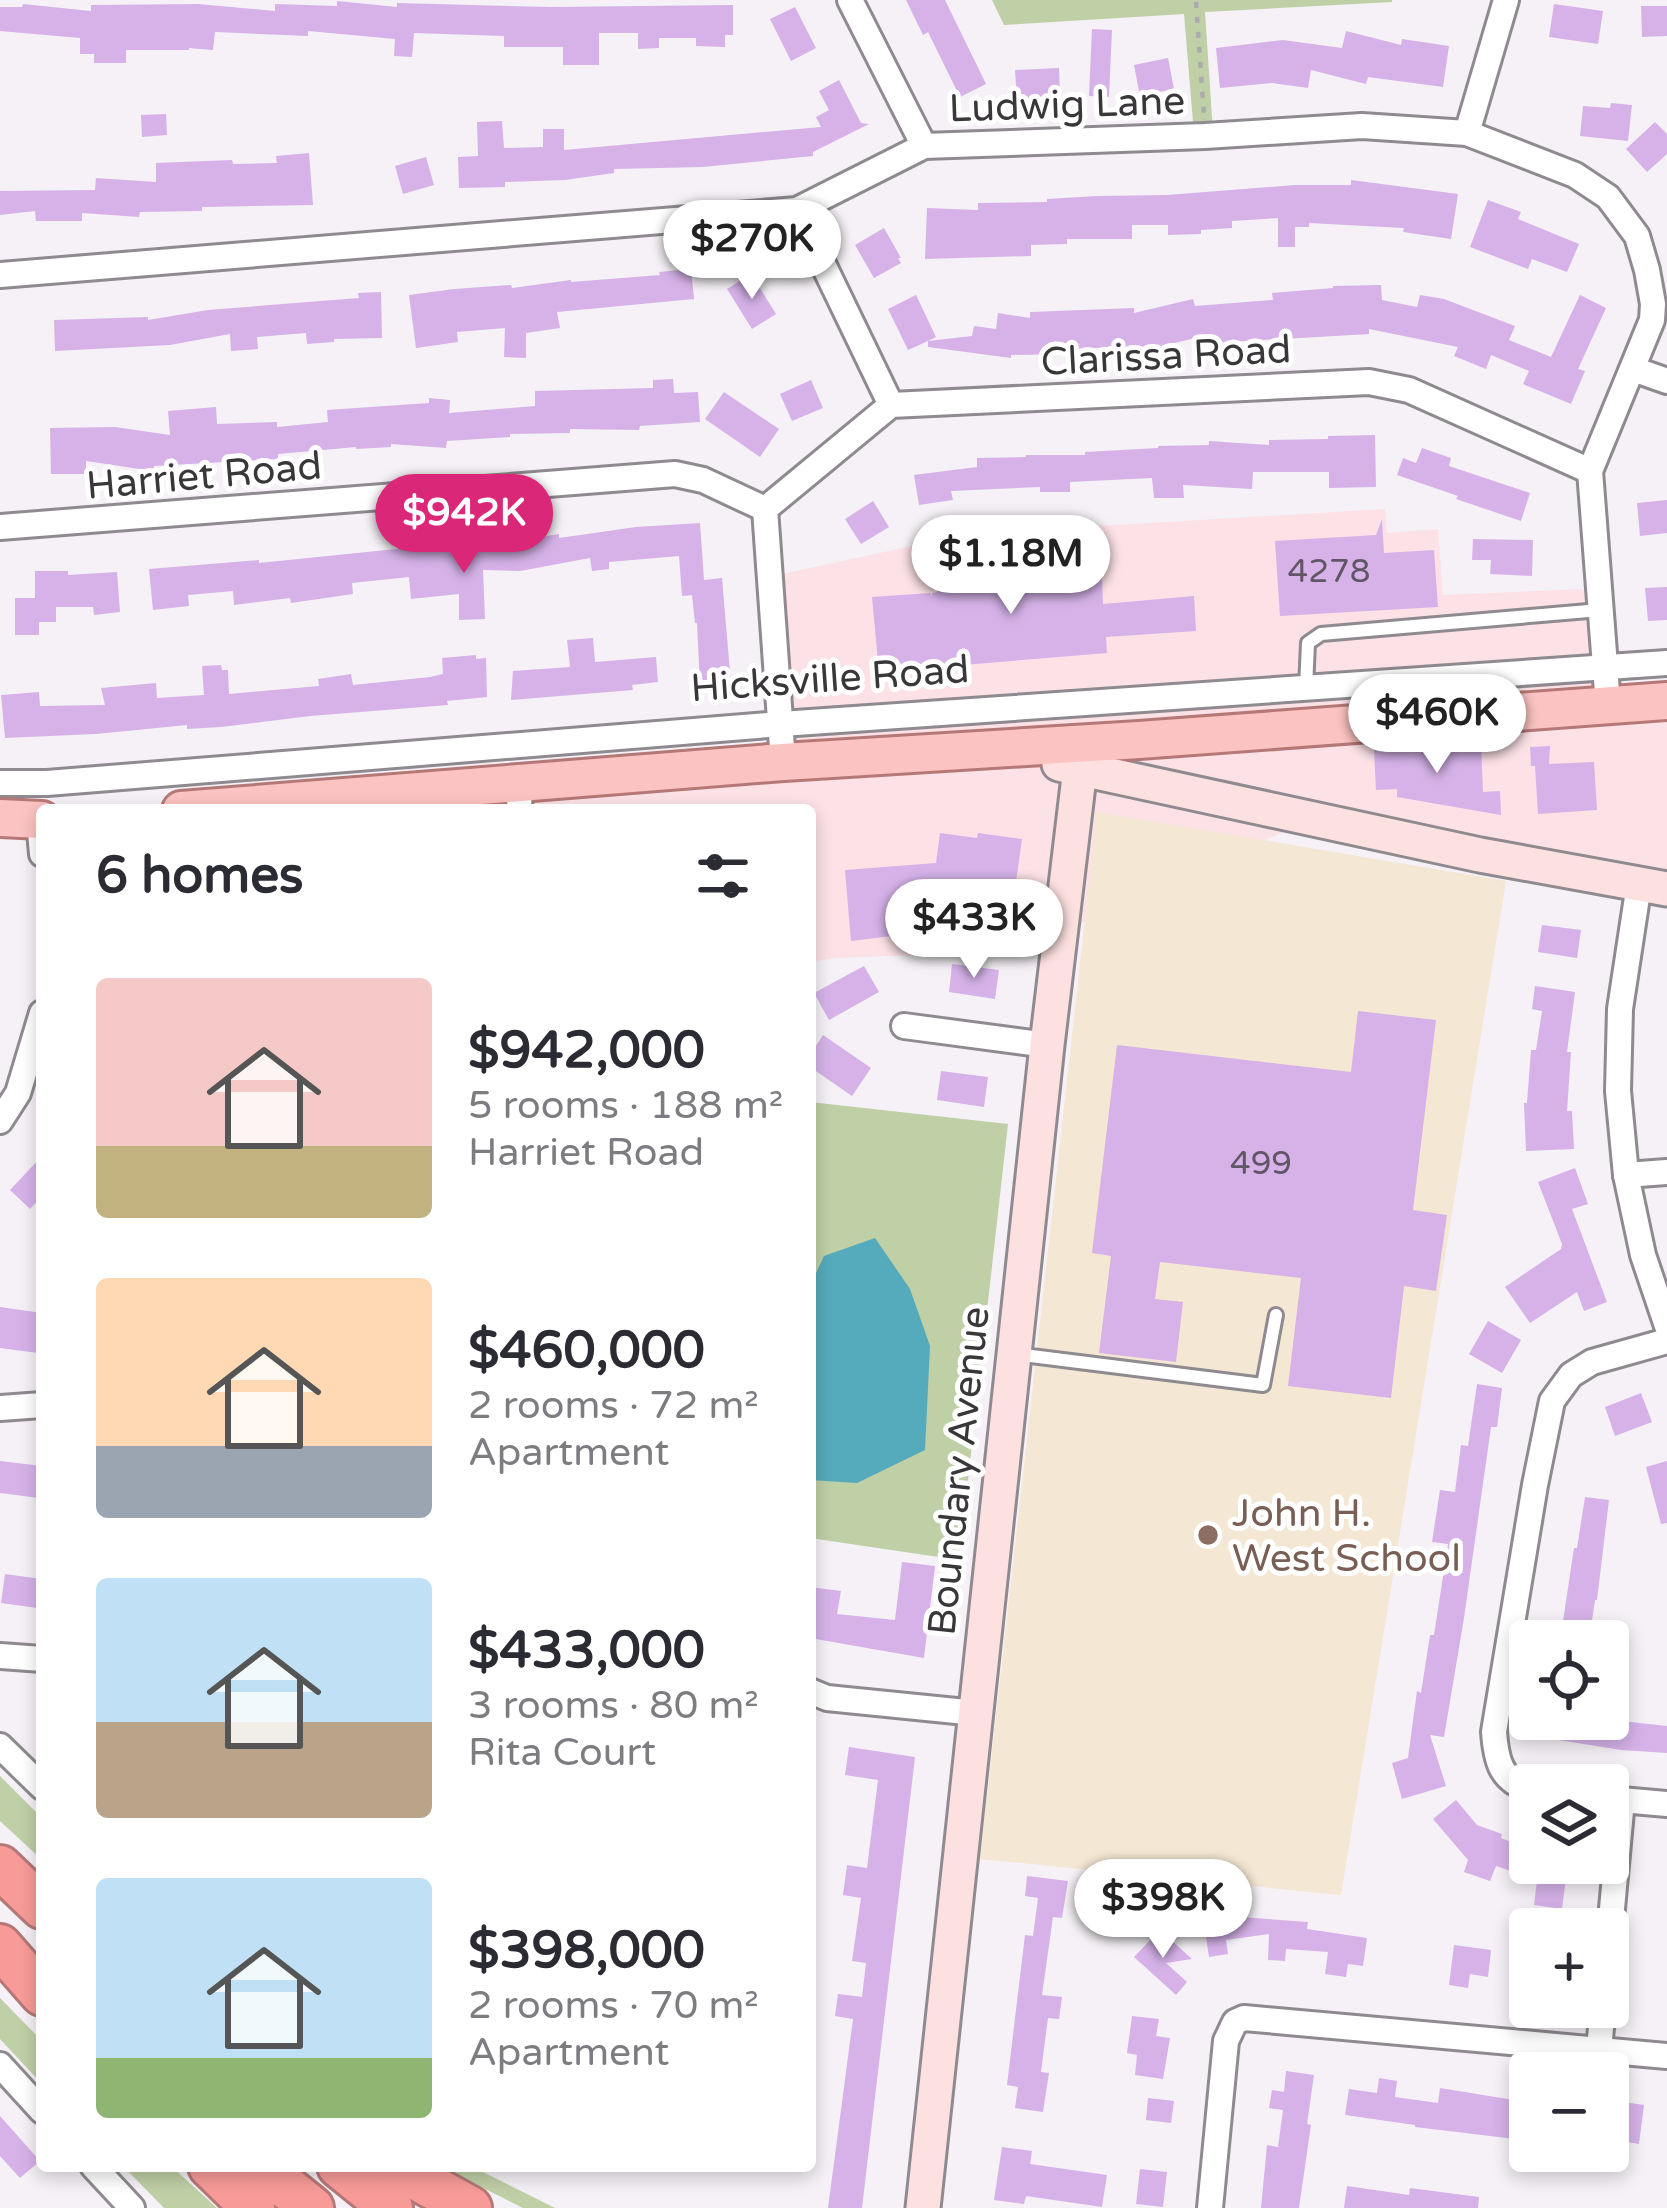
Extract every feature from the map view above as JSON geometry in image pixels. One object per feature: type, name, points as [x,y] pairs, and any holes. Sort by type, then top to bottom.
[{"type":"highway","points":[[0,1868],[36,1901]]},
{"type":"highway","points":[[0,1936],[36,1970]]},
{"type":"highway","points":[[0,1946],[36,1987]]},
{"type":"highway","points":[[216,2172],[253,2208]]},
{"type":"highway","points":[[267,2172],[311,2208]]},
{"type":"highway","points":[[346,2172],[391,2208]]},
{"type":"highway","points":[[405,2172],[470,2208]]},
{"type":"main road","name":"Hicksville Road","points":[[348,804],[520,797],[783,762],[987,749],[1081,756],[1606,686],[1667,701]]},
{"type":"main road","points":[[1081,756],[1480,855],[1653,887]]},
{"type":"main road","name":"Boundary Avenue","points":[[923,2208],[1081,756]]},
{"type":"main road","points":[[0,818],[36,830]]},
{"type":"street","points":[[850,0],[924,146]]},
{"type":"street","points":[[1467,133],[1506,0]]},
{"type":"street","name":"Ludwig Lane","points":[[0,275],[797,210],[924,146],[1362,126],[1467,133],[1575,175],[1608,197],[1636,236],[1647,271],[1652,320],[1590,471],[1606,686]]},
{"type":"street","points":[[783,762],[765,509],[891,404],[797,210]]},
{"type":"street","points":[[1633,369],[1667,381]]},
{"type":"street","name":"Clarissa Road","points":[[891,404],[1370,382],[1409,390],[1590,471]]},
{"type":"street","name":"Harriet Road","points":[[0,527],[675,473],[703,480],[765,509]]},
{"type":"street","name":"Hicksville Road","points":[[0,783],[1306,688],[1606,686],[1667,663]]},
{"type":"street","points":[[1653,887],[1620,1009],[1618,1091],[1626,1175],[1643,1255],[1667,1326]]},
{"type":"street","points":[[904,1026],[1047,1045]]},
{"type":"street","points":[[0,1121],[18,1093],[36,1033]]},
{"type":"street","points":[[1626,1175],[1667,1172]]},
{"type":"street","points":[[1509,1777],[1496,1761],[1494,1732],[1552,1401],[1571,1376],[1592,1362],[1667,1341]]},
{"type":"street","points":[[0,1408],[36,1405]]},
{"type":"street","points":[[0,1656],[36,1659]]},
{"type":"street","points":[[816,1693],[976,1713]]},
{"type":"street","points":[[0,1746],[36,1781]]},
{"type":"street","points":[[1629,1800],[1667,1804]]},
{"type":"street","points":[[1210,2208],[1226,2041],[1234,2022],[1244,2018],[1667,2056]]},
{"type":"street","points":[[1599,2049],[1601,2028]]},
{"type":"street","points":[[0,2065],[36,2104]]},
{"type":"street","points":[[99,2172],[132,2208]]},
{"type":"lane","points":[[1306,688],[1308,643],[1321,634],[1600,610]]},
{"type":"lane","points":[[1014,1354],[1263,1385],[1276,1315]]},
{"type":"path","points":[[1196,2],[1205,136]]},
{"type":"shaded area","points":[[1385,509],[1387,533],[1438,529],[1443,595],[1586,589],[1596,716],[1667,712],[1667,871],[1337,810],[1209,863],[1022,951],[816,961],[816,804],[525,804],[526,797],[794,776],[778,575],[967,534]]},
{"type":"shaded area","name":"John H. West School","points":[[1097,812],[1506,881],[1341,1895],[980,1859]]},
{"type":"green space","points":[[992,0],[1392,2],[1205,12],[1213,133],[1194,134],[1184,14],[1004,25]]},
{"type":"green space","points":[[816,1103],[1008,1124],[959,1560],[816,1539]]},
{"type":"green space","points":[[0,1776],[36,1812],[36,1854],[0,1821]]},
{"type":"green space","points":[[0,1998],[36,2035],[36,2078],[0,2039]]},
{"type":"green space","points":[[129,2172],[178,2172],[217,2208],[164,2208]]},
{"type":"green space","points":[[452,2172],[483,2172],[555,2208],[523,2208]]},
{"type":"water","points":[[875,1238],[910,1289],[930,1346],[925,1450],[857,1483],[816,1480],[816,1273],[824,1256]]},
{"type":"building","points":[[906,0],[945,0],[986,84],[960,97],[928,32],[923,35]]},
{"type":"building","points":[[337,1],[397,7],[397,3],[733,5],[733,35],[725,35],[725,47],[696,46],[696,38],[659,38],[659,48],[638,49],[638,33],[599,33],[599,65],[563,65],[563,47],[504,47],[504,36],[414,33],[412,57],[394,56],[395,39],[308,31],[308,36],[215,32],[213,50],[126,50],[126,63],[94,63],[94,54],[80,54],[80,38],[0,31],[0,7],[23,4],[91,11],[91,5],[198,4],[275,11],[275,4],[337,6]]},
{"type":"building","points":[[1554,4],[1603,11],[1598,44],[1549,37]]},
{"type":"building","points":[[1641,6],[1667,6],[1667,36],[1642,37]]},
{"type":"building","points":[[795,7],[816,48],[791,61],[770,19]]},
{"type":"building","points":[[1092,29],[1112,30],[1109,97],[1089,96]]},
{"type":"building","points":[[1346,31],[1401,45],[1402,39],[1449,46],[1443,87],[1368,77],[1366,84],[1311,70],[1308,88],[1272,83],[1220,88],[1216,48],[1283,40],[1342,48]]},
{"type":"building","points":[[1168,58],[1174,89],[1140,96],[1134,65]]},
{"type":"building","points":[[1059,68],[1060,95],[1051,94],[1051,101],[1017,102],[1015,70]]},
{"type":"building","points":[[839,80],[861,123],[869,124],[813,156],[703,167],[614,169],[614,173],[565,180],[459,188],[458,157],[478,156],[477,122],[502,121],[504,148],[543,147],[543,129],[564,129],[564,150],[821,127],[816,117],[829,110],[819,91]]},
{"type":"building","points":[[1611,103],[1632,105],[1628,141],[1580,136],[1583,106],[1610,108]]},
{"type":"building","points":[[166,114],[167,135],[142,137],[141,115]]},
{"type":"building","points":[[1655,122],[1667,134],[1667,154],[1647,172],[1626,149]]},
{"type":"building","points":[[309,153],[313,205],[202,207],[202,211],[140,212],[139,217],[82,213],[82,221],[36,221],[35,211],[0,215],[0,191],[95,190],[96,178],[156,182],[156,163],[277,163],[276,156]]},
{"type":"building","points":[[426,157],[434,185],[403,194],[395,166]]},
{"type":"building","points":[[1351,180],[1458,194],[1451,239],[1403,232],[1404,228],[1309,223],[1309,227],[1295,227],[1295,247],[1278,247],[1278,218],[1232,221],[1232,228],[1201,230],[1201,234],[1168,235],[1168,225],[1132,225],[1132,239],[1067,239],[1067,244],[1031,245],[1031,256],[925,259],[927,208],[978,210],[978,203],[1351,185]]},
{"type":"building","points":[[1488,200],[1521,212],[1518,219],[1579,244],[1567,272],[1532,259],[1528,269],[1470,247]]},
{"type":"building","points":[[884,228],[901,263],[874,278],[855,245]]},
{"type":"building","points":[[691,269],[694,299],[557,312],[560,328],[526,333],[526,358],[504,357],[505,328],[457,332],[458,342],[416,348],[409,295]]},
{"type":"building","points":[[751,274],[776,314],[752,329],[727,289]]},
{"type":"building","points":[[1381,285],[1382,300],[1417,307],[1420,295],[1444,299],[1515,326],[1509,340],[1551,357],[1580,295],[1606,308],[1578,369],[1585,371],[1571,404],[1523,384],[1529,371],[1491,355],[1486,369],[1454,356],[1458,347],[1369,329],[1369,334],[1213,343],[1212,334],[1162,346],[1066,349],[1066,354],[1011,358],[928,347],[928,341],[972,336],[974,326],[996,329],[998,313],[1030,318],[1030,312],[1134,308],[1134,313],[1193,299],[1195,306],[1273,300],[1272,293],[1333,286]]},
{"type":"building","points":[[381,292],[382,338],[307,344],[306,333],[257,337],[258,349],[231,351],[230,334],[170,345],[55,351],[54,320],[148,320]]},
{"type":"building","points":[[916,295],[936,337],[908,350],[888,309]]},
{"type":"building","points":[[673,379],[674,393],[698,392],[700,422],[640,426],[639,430],[510,434],[447,441],[446,448],[356,447],[278,454],[278,459],[154,466],[153,471],[86,461],[86,474],[51,474],[50,428],[115,427],[170,435],[168,411],[216,407],[217,424],[277,422],[277,427],[328,422],[327,410],[429,403],[429,398],[450,400],[449,413],[535,406],[535,391],[653,388],[653,380]]},
{"type":"building","points":[[811,380],[823,408],[792,421],[780,394]]},
{"type":"building","points":[[724,392],[779,429],[760,457],[705,419]]},
{"type":"building","points":[[1375,435],[1376,487],[1329,488],[1329,472],[1253,472],[1252,489],[1183,485],[1184,498],[1154,498],[1152,478],[1070,482],[1070,492],[1040,492],[1040,487],[951,491],[953,500],[919,505],[914,475],[977,467],[977,458],[1085,455],[1209,445],[1209,441],[1269,445],[1269,440]]},
{"type":"building","points":[[1422,448],[1451,458],[1449,466],[1530,493],[1521,521],[1397,475],[1403,458],[1416,463]]},
{"type":"building","points":[[1667,500],[1667,533],[1640,536],[1637,503]]},
{"type":"building","points":[[873,501],[889,527],[861,544],[845,519]]},
{"type":"building","points":[[1382,519],[1384,553],[1434,550],[1438,607],[1280,616],[1275,541],[1376,535]]},
{"type":"building","points":[[700,523],[704,580],[722,578],[731,684],[700,685],[697,623],[692,595],[682,596],[679,556],[609,562],[609,569],[592,571],[590,558],[520,571],[483,570],[485,619],[459,620],[459,594],[411,599],[409,577],[352,583],[353,594],[291,603],[290,598],[234,605],[233,591],[188,595],[189,606],[153,610],[149,569],[259,563],[468,538],[501,538],[501,544],[559,534],[559,538]]},
{"type":"building","points":[[1473,539],[1533,540],[1532,576],[1490,574],[1491,560],[1472,560]]},
{"type":"building","points":[[1033,553],[1036,583],[1102,578],[1103,604],[1194,596],[1196,631],[1106,637],[1107,653],[879,672],[872,597],[932,596],[937,592],[934,567],[956,560]]},
{"type":"building","points":[[35,571],[117,572],[120,612],[94,615],[93,607],[56,607],[56,622],[39,622],[39,635],[15,635],[15,598],[35,598]]},
{"type":"building","points":[[1667,587],[1667,620],[1648,621],[1645,588]]},
{"type":"building","points":[[593,638],[595,662],[656,657],[658,682],[632,685],[633,690],[511,700],[513,671],[570,667],[567,640]]},
{"type":"building","points":[[476,655],[476,659],[486,658],[487,697],[447,701],[448,705],[221,727],[187,729],[187,725],[5,738],[1,695],[39,692],[40,706],[105,705],[101,688],[156,683],[157,698],[204,695],[202,666],[221,665],[228,670],[229,694],[319,686],[318,679],[351,674],[353,685],[443,674],[442,658]]},
{"type":"building","points":[[1481,743],[1483,792],[1500,791],[1501,815],[1397,797],[1397,789],[1376,790],[1374,749]]},
{"type":"building","points":[[1550,746],[1549,764],[1594,762],[1597,810],[1538,814],[1530,747]]},
{"type":"building","points":[[940,833],[1022,839],[1014,896],[1017,939],[900,935],[851,941],[845,870],[936,863]]},
{"type":"building","points":[[1542,925],[1581,930],[1577,958],[1538,952]]},
{"type":"building","points":[[952,964],[999,970],[995,999],[949,992]]},
{"type":"building","points":[[864,966],[879,992],[829,1020],[816,992]]},
{"type":"building","points":[[1535,986],[1575,992],[1567,1052],[1571,1052],[1567,1111],[1572,1111],[1574,1149],[1526,1151],[1524,1103],[1542,1011],[1532,1009]]},
{"type":"building","points":[[1358,1011],[1436,1020],[1413,1210],[1447,1215],[1436,1291],[1404,1286],[1391,1398],[1288,1386],[1301,1278],[1160,1262],[1155,1299],[1183,1302],[1176,1362],[1099,1353],[1111,1256],[1092,1253],[1117,1045],[1351,1072]]},
{"type":"building","points":[[823,1035],[871,1068],[852,1096],[816,1071],[816,1046]]},
{"type":"building","points":[[941,1071],[988,1077],[984,1107],[937,1100]]},
{"type":"building","points":[[36,1162],[36,1202],[30,1209],[10,1190]]},
{"type":"building","points":[[1575,1168],[1588,1204],[1572,1209],[1607,1302],[1584,1311],[1577,1292],[1530,1323],[1505,1287],[1561,1249],[1538,1182]]},
{"type":"building","points":[[0,1307],[36,1312],[36,1353],[0,1348]]},
{"type":"building","points":[[1488,1321],[1521,1340],[1502,1373],[1469,1354]]},
{"type":"building","points":[[1477,1384],[1502,1388],[1497,1427],[1491,1427],[1444,1737],[1430,1735],[1446,1786],[1402,1799],[1392,1763],[1408,1758],[1448,1544],[1432,1542],[1440,1490],[1455,1492]]},
{"type":"building","points":[[1641,1393],[1652,1422],[1615,1436],[1605,1407]]},
{"type":"building","points":[[0,1461],[36,1465],[36,1498],[0,1493]]},
{"type":"building","points":[[1667,1461],[1667,1523],[1661,1524],[1646,1467]]},
{"type":"building","points":[[1585,1497],[1609,1500],[1592,1620],[1563,1620]]},
{"type":"building","points":[[902,1562],[935,1566],[924,1658],[816,1639],[816,1588],[841,1591],[837,1614],[895,1620]]},
{"type":"building","points":[[5,1574],[36,1578],[36,1608],[1,1603]]},
{"type":"building","points":[[1629,1722],[1667,1726],[1667,1753],[1558,1740],[1629,1740]]},
{"type":"building","points":[[849,1747],[915,1757],[862,2208],[828,2208],[853,2019],[835,2016],[838,1994],[862,1997],[866,1963],[852,1961],[861,1898],[843,1895],[847,1865],[867,1868],[878,1780],[845,1775]]},
{"type":"building","points":[[1456,1800],[1477,1825],[1509,1841],[1509,1870],[1496,1866],[1490,1881],[1464,1872],[1468,1860],[1433,1819]]},
{"type":"building","points":[[1027,1876],[1068,1881],[1062,1918],[1053,1917],[1042,1995],[1062,1997],[1059,2019],[1048,2018],[1041,2072],[1049,2073],[1043,2112],[1015,2108],[1018,2087],[1007,2085],[1025,1935],[1033,1936],[1038,1898],[1025,1896]]},
{"type":"building","points":[[1537,1884],[1565,1884],[1562,1908],[1534,1905]]},
{"type":"building","points":[[1240,1910],[1241,1917],[1308,1922],[1307,1929],[1367,1938],[1363,1966],[1348,1964],[1346,1977],[1325,1974],[1328,1952],[1286,1949],[1285,1961],[1268,1960],[1269,1934],[1226,1940],[1228,1954],[1209,1957],[1203,1916]]},
{"type":"building","points":[[1160,1930],[1192,1959],[1166,1963],[1187,1982],[1176,1995],[1134,1957]]},
{"type":"building","points":[[1454,1945],[1491,1950],[1488,1977],[1470,1974],[1468,1988],[1449,1985]]},
{"type":"building","points":[[1132,2016],[1159,2019],[1156,2036],[1170,2038],[1163,2079],[1135,2075],[1137,2055],[1127,2053]]},
{"type":"building","points":[[1286,2071],[1314,2075],[1299,2208],[1261,2208],[1267,2145],[1278,2147],[1283,2110],[1269,2108],[1272,2090],[1284,2092]]},
{"type":"building","points":[[1379,2078],[1397,2081],[1395,2097],[1438,2103],[1440,2088],[1509,2099],[1509,2138],[1345,2115],[1349,2089],[1377,2093]]},
{"type":"building","points":[[1148,2098],[1174,2101],[1171,2123],[1146,2120]]},
{"type":"building","points":[[1629,2103],[1644,2105],[1639,2144],[1629,2142]]},
{"type":"building","points":[[0,2116],[36,2156],[36,2164],[20,2178],[0,2156]]},
{"type":"building","points":[[1002,2147],[1032,2151],[1030,2164],[1107,2175],[1102,2207],[1026,2196],[1024,2204],[994,2200]]},
{"type":"building","points":[[1140,2169],[1167,2172],[1163,2207],[1136,2204]]},
{"type":"building","points":[[1347,2186],[1409,2195],[1410,2188],[1479,2197],[1478,2208],[1344,2208]]},
{"type":"place","name":"John H. West School","points":[[1208,1535]]}]
